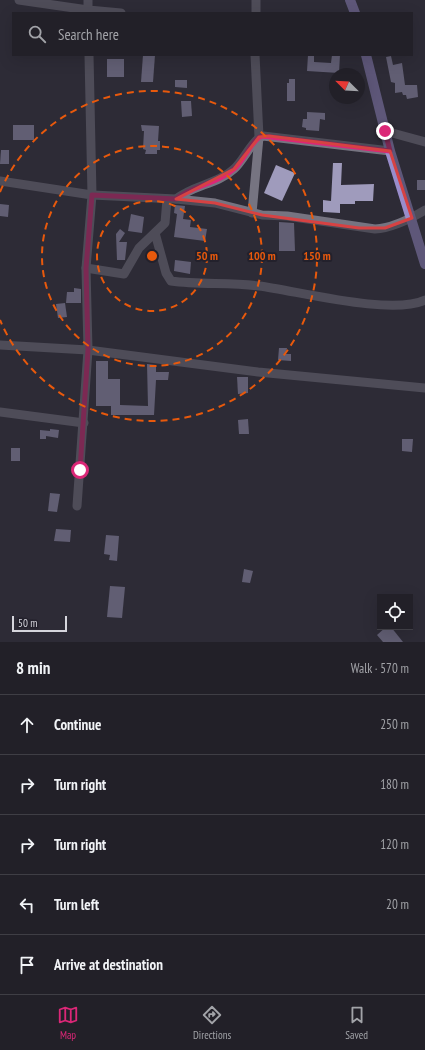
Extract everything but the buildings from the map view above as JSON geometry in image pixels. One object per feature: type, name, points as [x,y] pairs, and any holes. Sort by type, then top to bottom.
[{"type":"main road","points":[[350,0],[354,12]]},
{"type":"main road","points":[[366,56],[390,151],[425,264]]},
{"type":"street","points":[[19,0],[88,11],[105,12]]},
{"type":"street","points":[[88,0],[88,11]]},
{"type":"street","points":[[256,0],[256,12]]},
{"type":"street","points":[[77,506],[88,350],[86,268],[92,195],[89,56]]},
{"type":"street","points":[[252,213],[259,137],[255,56]]},
{"type":"street","points":[[385,131],[425,142]]},
{"type":"street","points":[[86,268],[124,274],[140,248],[164,223],[171,199],[184,192],[199,187],[234,169],[259,137],[269,136],[390,151]]},
{"type":"street","points":[[0,180],[92,195],[215,203],[252,213],[287,216],[375,229],[385,228],[412,218],[425,210]]},
{"type":"street","points":[[155,233],[166,273],[171,281],[193,284],[258,285],[338,299],[379,304],[415,305],[425,300]]},
{"type":"street","points":[[0,345],[88,350],[258,372],[425,388]]},
{"type":"street","points":[[0,412],[84,423]]},
{"type":"highlighted area","points":[[269,136],[390,151],[412,218],[385,228],[359,228],[262,215],[215,203],[176,199],[234,169],[259,137]]},
{"type":"route","points":[[80,470],[88,350],[86,268],[90,237],[92,195],[161,200],[176,199],[184,192],[211,182],[234,169],[257,139],[262,136],[390,151],[385,131]]}]
